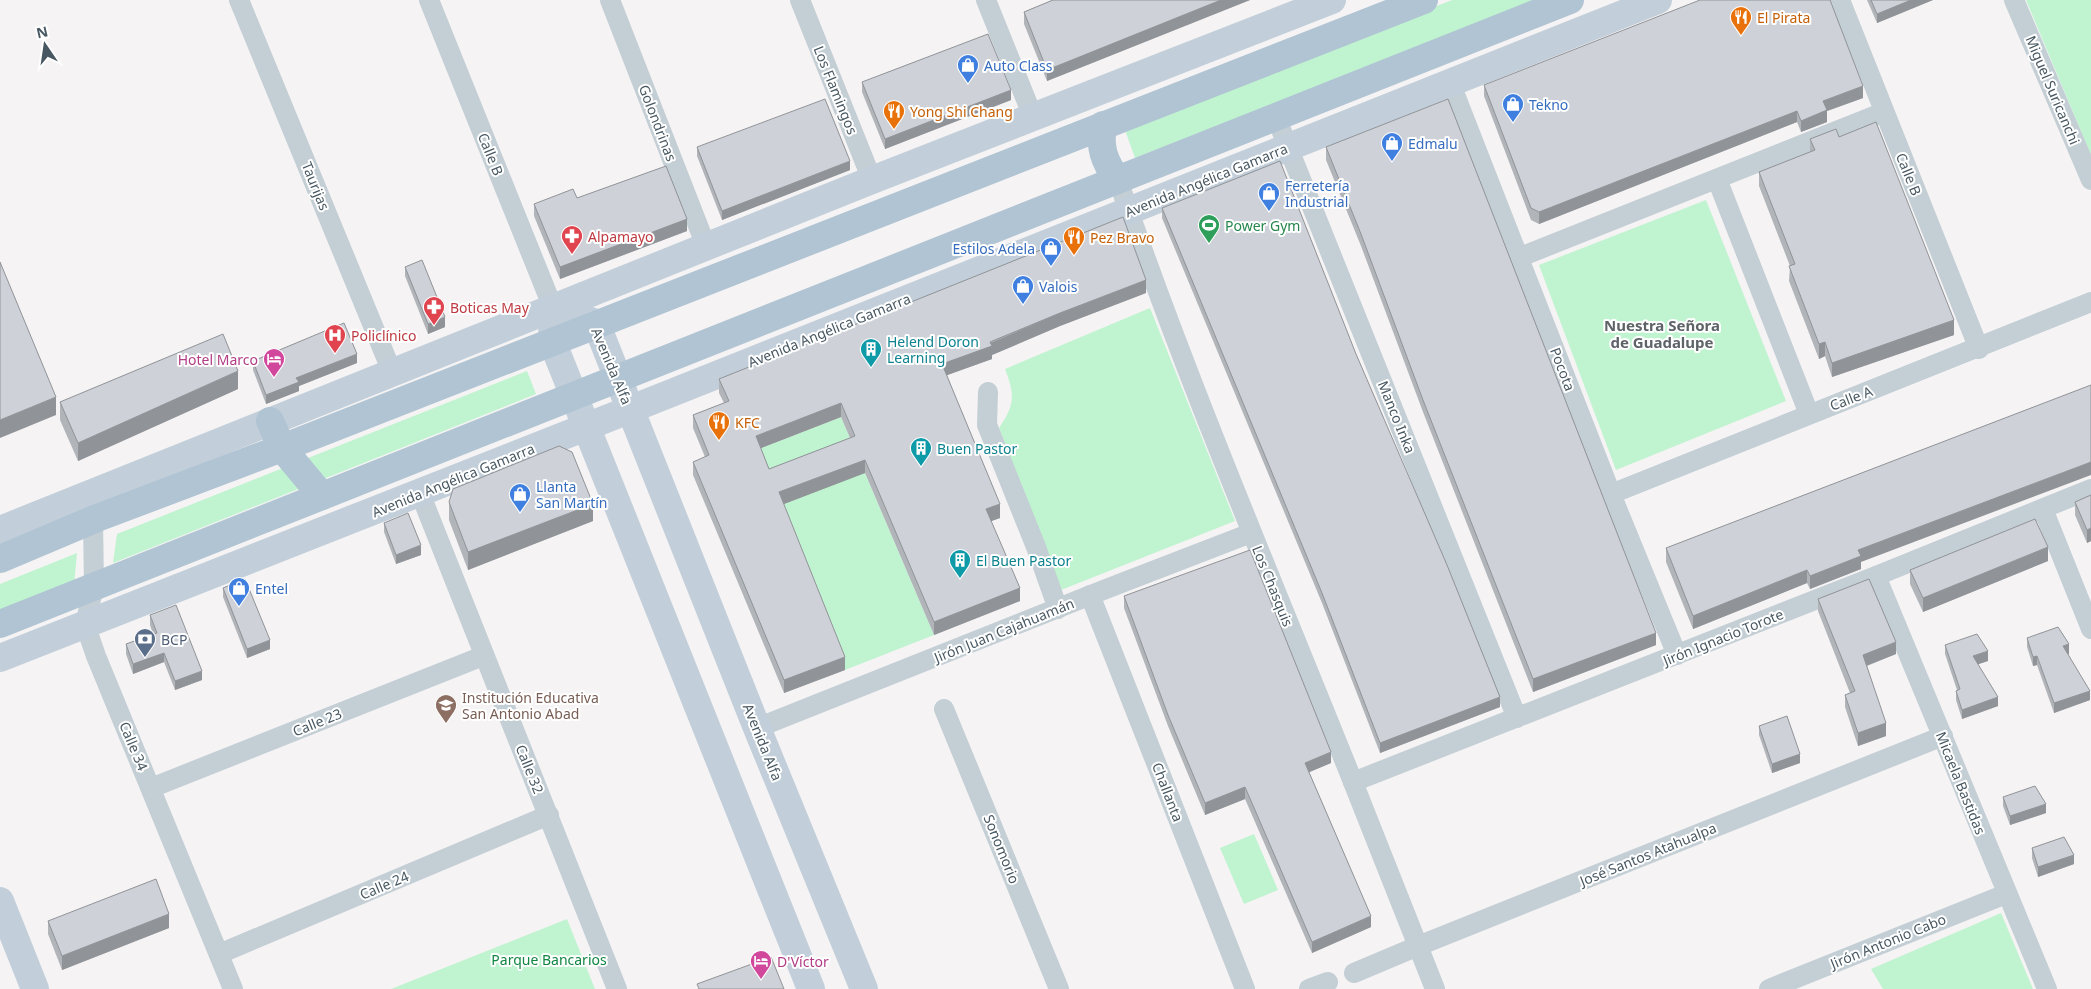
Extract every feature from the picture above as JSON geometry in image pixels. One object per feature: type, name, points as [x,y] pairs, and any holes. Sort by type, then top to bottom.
[{"type":"main road","points":[[0,559],[88,508],[270,421],[872,180],[1332,0]]},
{"type":"main road","points":[[1361,26],[1398,0]]},
{"type":"main road","points":[[0,530],[88,508],[282,448],[596,323],[1424,0]]},
{"type":"main road","points":[[0,624],[1570,0]]},
{"type":"main road","name":"Avenida Angélica Gamarra","points":[[0,658],[420,493],[1129,211],[1287,146],[1658,0]]},
{"type":"main road","points":[[1103,125],[1100,139],[1102,154],[1118,180]]},
{"type":"main road","points":[[553,308],[552,341],[811,989]]},
{"type":"main road","name":"Avenida Alfa","points":[[553,308],[596,323],[757,728],[864,989]]},
{"type":"main road","points":[[270,421],[282,448],[322,496]]},
{"type":"main road","points":[[0,901],[35,989]]},
{"type":"street","name":"Taurijas","points":[[239,0],[392,372]]},
{"type":"street","name":"Calle B","points":[[428,0],[553,308]]},
{"type":"street","name":"Golondrinas","points":[[610,0],[706,246]]},
{"type":"street","name":"Los Flamingos","points":[[800,0],[872,180]]},
{"type":"street","points":[[986,0],[1034,117]]},
{"type":"street","name":"Calle B","points":[[1840,0],[1979,349]]},
{"type":"street","name":"Miguel Suricanchi","points":[[2014,0],[2091,180]]},
{"type":"street","name":"Pocota","points":[[1450,82],[1520,257],[1611,494],[1677,655]]},
{"type":"street","points":[[1520,257],[1884,112]]},
{"type":"street","name":"Manco Inka","points":[[1276,117],[1517,718]]},
{"type":"street","points":[[1717,179],[1808,414]]},
{"type":"street","name":"Los Chasquis","points":[[1118,180],[1161,301],[1251,533],[1435,989]]},
{"type":"street","name":"Calle A","points":[[1611,494],[1808,414],[1979,349],[2091,302]]},
{"type":"street","points":[[988,392],[987,425],[1036,547],[1058,609]]},
{"type":"street","name":"Jirón Ignacio Torote","points":[[1353,782],[1876,576],[2091,489]]},
{"type":"street","name":"Calle 32","points":[[420,493],[483,656],[549,815],[617,989]]},
{"type":"street","points":[[85,624],[94,587],[88,508]]},
{"type":"street","points":[[2043,508],[2091,629]]},
{"type":"street","name":"Jirón Juan Cajahuamán","points":[[757,728],[1251,533]]},
{"type":"street","name":"Micaela Bastidas","points":[[1876,576],[2006,894],[2047,989]]},
{"type":"street","name":"Challanta","points":[[1090,595],[1245,989]]},
{"type":"street","name":"Calle 34","points":[[85,624],[96,656],[152,788],[233,989]]},
{"type":"street","name":"Calle 23","points":[[152,788],[483,656]]},
{"type":"street","name":"Sonomorio","points":[[944,709],[1059,989]]},
{"type":"street","name":"José Santos Atahualpa","points":[[1354,973],[1943,736]]},
{"type":"street","name":"Calle 24","points":[[219,954],[549,815]]},
{"type":"street","name":"Jirón Antonio Cabo","points":[[1769,989],[2006,894]]},
{"type":"green space","points":[[1452,0],[1539,0],[1135,158],[1125,130]]},
{"type":"green space","points":[[2026,0],[2091,0],[2091,155]]},
{"type":"green space","points":[[1706,200],[1786,401],[1616,470],[1539,265]]},
{"type":"green space","points":[[1150,308],[1235,521],[1061,590],[999,428],[1008,413],[1012,400],[1011,386],[1005,369]]},
{"type":"green space","points":[[527,371],[536,394],[113,563],[117,534]]},
{"type":"green space","points":[[841,417],[934,635],[845,670],[756,450]]},
{"type":"green space","points":[[77,553],[74,585],[0,615],[0,584]]},
{"type":"green space","points":[[1254,834],[1278,890],[1244,904],[1220,848]]},
{"type":"green space","points":[[2001,913],[2033,989],[1883,989],[1871,969]]},
{"type":"green space","name":"Parque Bancarios","points":[[567,919],[595,989],[391,989]]},
{"type":"building","points":[[1053,0],[1221,0],[1047,70],[1024,12]]},
{"type":"building","points":[[1700,0],[1830,0],[1863,86],[1823,101],[1827,110],[1801,121],[1797,111],[1539,212],[1531,208],[1484,85]]},
{"type":"building","points":[[1871,0],[1911,0],[1877,14]]},
{"type":"building","points":[[988,34],[1011,90],[885,139],[862,82]]},
{"type":"building","points":[[825,99],[850,161],[722,211],[697,147]]},
{"type":"building","points":[[1448,99],[1656,633],[1533,679],[1326,147]]},
{"type":"building","points":[[1876,122],[1954,320],[1832,363],[1825,342],[1819,344],[1789,266],[1795,264],[1759,172],[1815,150],[1810,139],[1836,129],[1839,137]]},
{"type":"building","points":[[1280,161],[1356,354],[1447,565],[1500,697],[1380,743],[1322,593],[1162,208]]},
{"type":"building","points":[[666,166],[687,219],[560,267],[534,204],[573,189],[577,198]]},
{"type":"building","points":[[1123,217],[1146,280],[990,342],[992,346],[942,364],[1000,504],[986,509],[1020,588],[934,622],[865,460],[779,492],[845,657],[784,680],[693,462],[709,455],[693,415],[729,401],[719,379]],"holes":[[[841,403],[855,436],[769,469],[756,436]]]},
{"type":"building","points":[[422,260],[445,317],[428,324],[405,267]]},
{"type":"building","points":[[0,262],[56,397],[0,420]]},
{"type":"building","points":[[344,323],[357,354],[296,378],[299,382],[266,395],[253,361]]},
{"type":"building","points":[[223,334],[238,371],[78,443],[60,402]]},
{"type":"building","points":[[2091,385],[2091,462],[1858,550],[1861,556],[1810,576],[1807,570],[1693,616],[1666,548]]},
{"type":"building","name":"Llanta San Martín","points":[[559,446],[572,452],[593,504],[468,552],[449,502],[453,489]]},
{"type":"building","points":[[2091,495],[2091,528],[2087,530],[2075,502]]},
{"type":"building","points":[[408,513],[421,545],[396,555],[384,523]]},
{"type":"building","points":[[2035,519],[2048,547],[1923,598],[1910,570]]},
{"type":"building","points":[[1250,550],[1331,752],[1305,763],[1371,916],[1312,942],[1245,787],[1205,803],[1168,715],[1124,596]]},
{"type":"building","points":[[245,579],[270,640],[247,649],[223,588]]},
{"type":"building","points":[[1869,579],[1896,642],[1863,655],[1886,723],[1858,733],[1845,695],[1855,691],[1818,599]]},
{"type":"building","points":[[176,605],[202,671],[175,681],[164,653],[133,664],[126,644],[157,633],[150,615]]},
{"type":"building","points":[[2058,627],[2069,644],[2063,646],[2090,691],[2054,703],[2037,656],[2033,657],[2027,638]]},
{"type":"building","points":[[1977,634],[1988,651],[1973,656],[1998,697],[1962,710],[1956,691],[1960,689],[1945,645]]},
{"type":"building","points":[[1787,716],[1800,754],[1772,764],[1759,726]]},
{"type":"building","points":[[2035,786],[2046,804],[2010,816],[2003,797]]},
{"type":"building","points":[[2064,837],[2074,855],[2038,867],[2032,848]]},
{"type":"building","points":[[156,879],[169,914],[62,956],[48,921]]},
{"type":"building","points":[[771,957],[784,989],[699,989],[697,984]]},
{"type":"place","name":"El Pirata","points":[[1741,36]]},
{"type":"place","name":"Auto Class","points":[[968,84]]},
{"type":"place","name":"Tekno","points":[[1513,123]]},
{"type":"place","name":"Yong Shi Chang","points":[[894,130]]},
{"type":"place","name":"Edmalu","points":[[1392,162]]},
{"type":"place","name":"Ferretería Industrial","points":[[1269,212]]},
{"type":"place","name":"Power Gym","points":[[1209,244]]},
{"type":"place","name":"Alpamayo","points":[[572,255]]},
{"type":"place","name":"Pez Bravo","points":[[1074,256]]},
{"type":"place","name":"Estilos Adela","points":[[1051,267]]},
{"type":"place","name":"Valois","points":[[1023,305]]},
{"type":"place","name":"Boticas May","points":[[434,326]]},
{"type":"place","name":"Policlínico","points":[[335,354]]},
{"type":"place","name":"Helend Doron Learning","points":[[871,368]]},
{"type":"place","name":"Hotel Marco","points":[[274,378]]},
{"type":"place","name":"KFC","points":[[719,441]]},
{"type":"place","name":"Buen Pastor","points":[[921,467]]},
{"type":"place","name":"Llanta San Martín","points":[[520,513]]},
{"type":"place","name":"El Buen Pastor","points":[[960,579]]},
{"type":"place","name":"Entel","points":[[239,607]]},
{"type":"place","name":"BCP","points":[[145,658]]},
{"type":"place","name":"Institución Educativa San Antonio Abad","points":[[446,724]]},
{"type":"place","name":"D'Víctor","points":[[761,980]]},
{"type":"district","name":"Nuestra Señora de Guadalupe","points":[[1662,334]]}]
